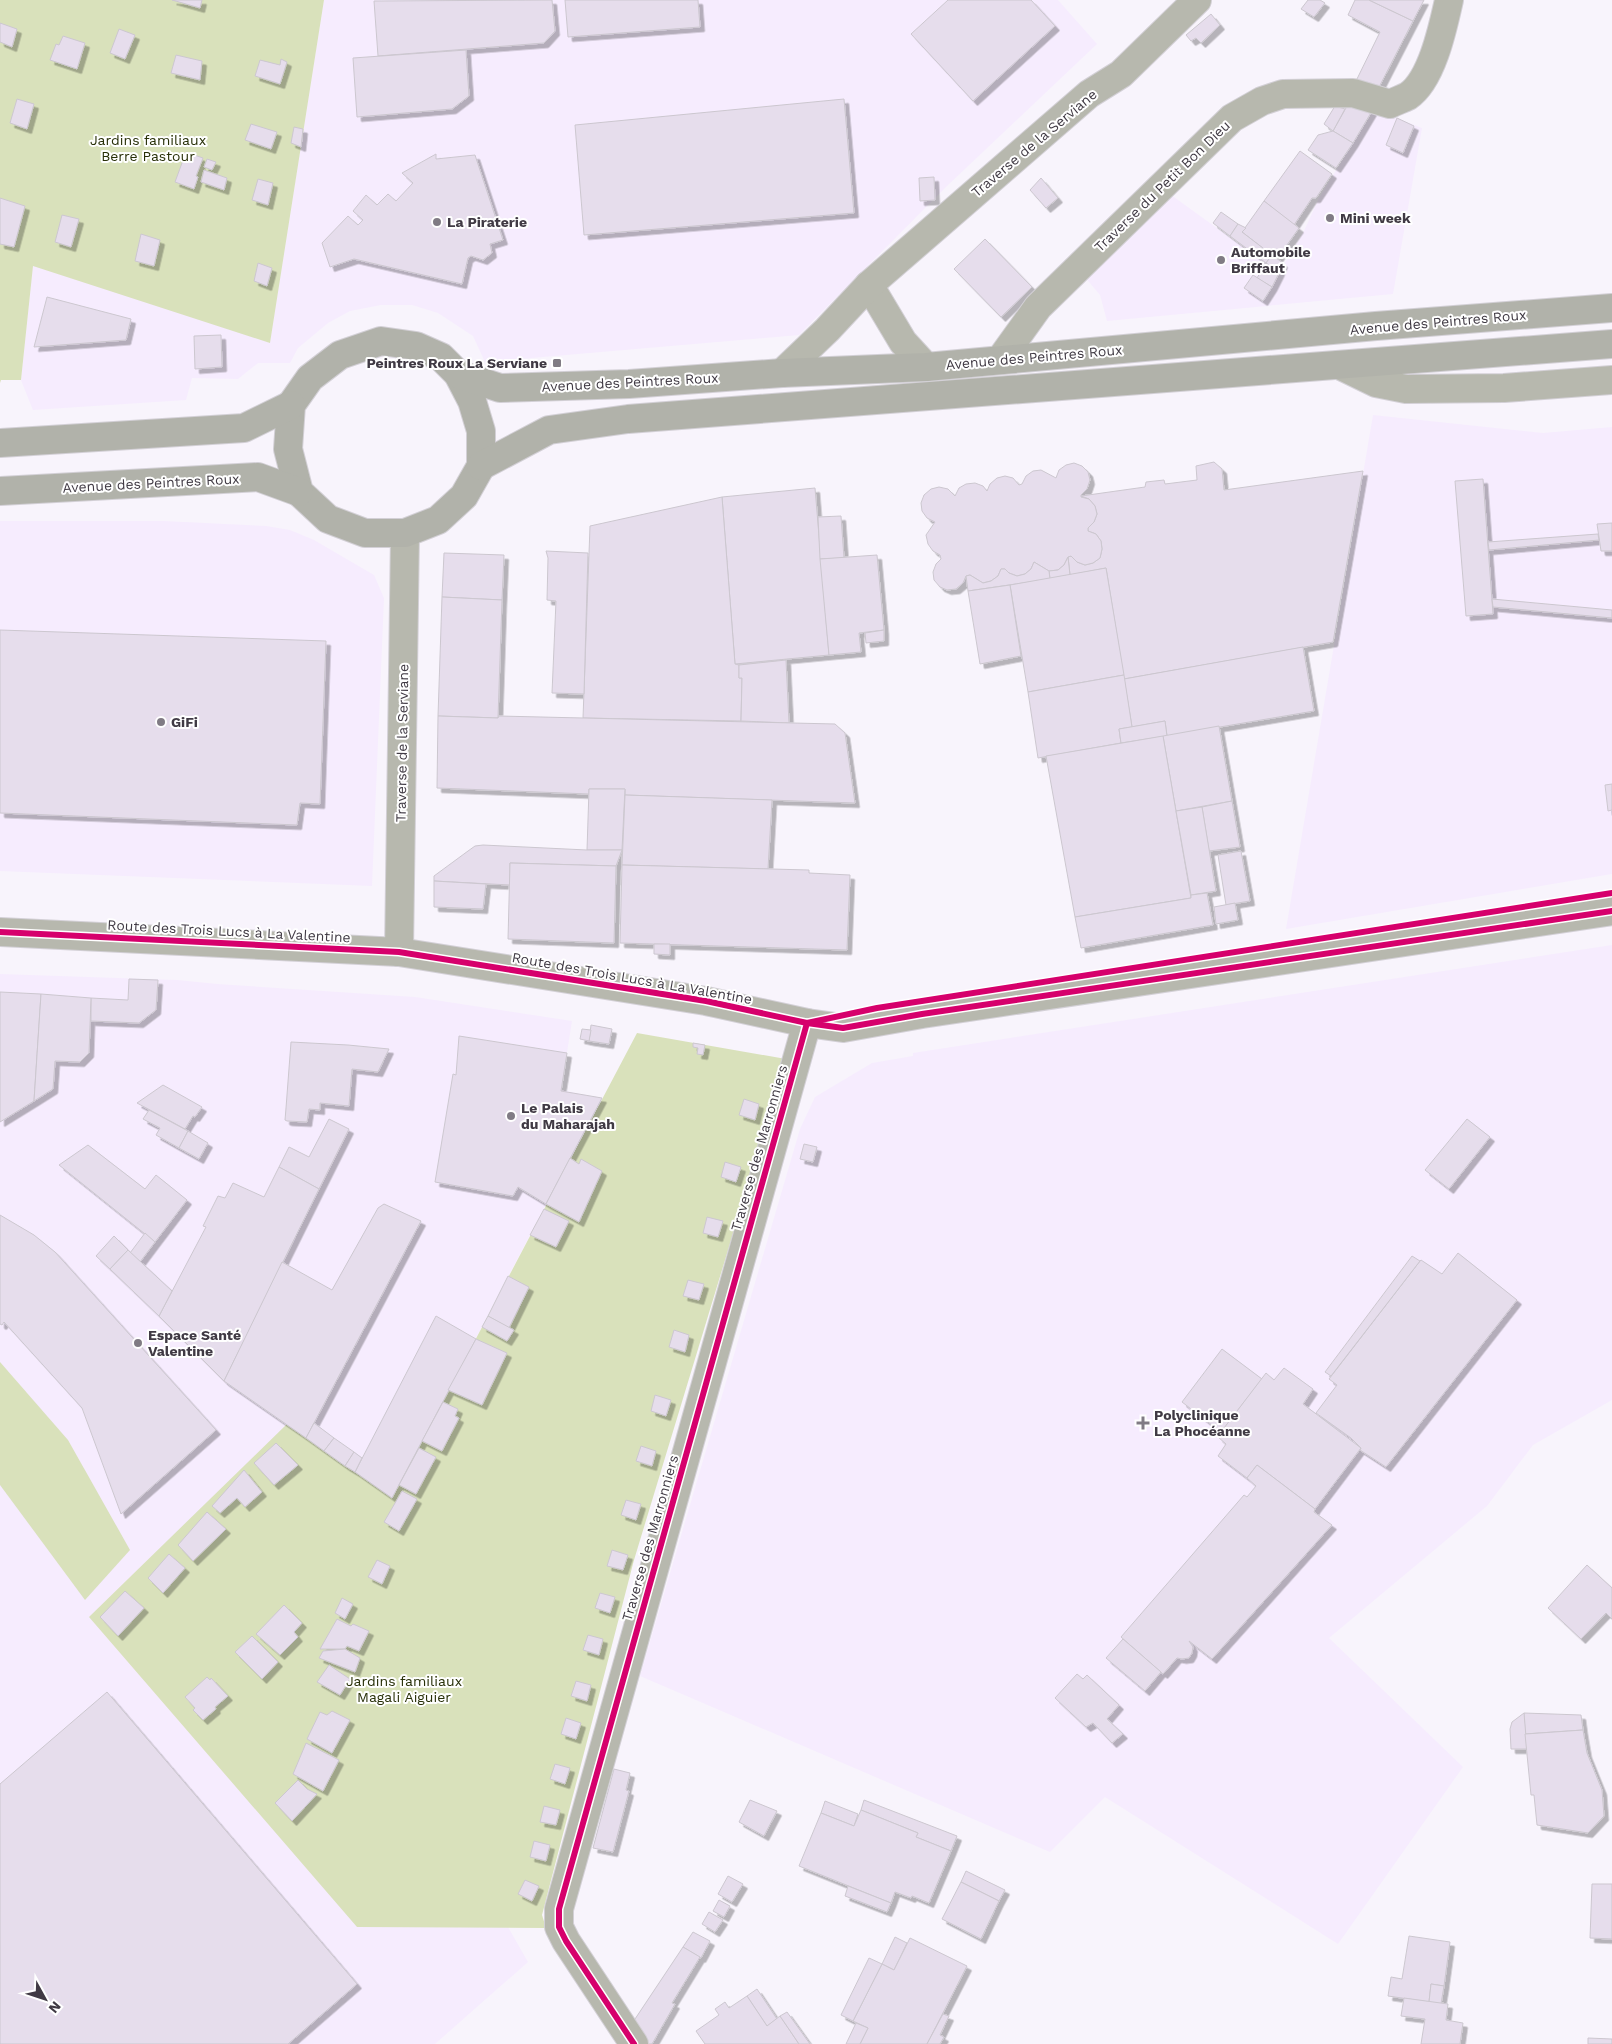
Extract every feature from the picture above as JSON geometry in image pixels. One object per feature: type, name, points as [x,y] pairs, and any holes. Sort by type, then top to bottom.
[{"type":"main road","name":"Avenue des Peintres Roux","points":[[458,374],[500,388],[629,384],[782,373],[926,367],[1376,326],[1612,308]]},
{"type":"main road","points":[[0,443],[244,428],[290,405],[310,378],[340,355],[381,341],[416,346],[441,357],[458,374],[472,401],[481,431],[482,466]]},
{"type":"main road","points":[[290,405],[288,449],[299,492],[328,520],[365,534],[405,533],[438,520],[464,496],[482,466],[549,430],[628,419],[1612,344]]},
{"type":"main road","name":"Avenue des Peintres Roux","points":[[0,491],[98,484],[258,478],[299,492]]},
{"type":"street","name":"Traverse de la Serviane","points":[[782,373],[827,330],[869,285],[1089,94],[1121,74],[1197,0]]},
{"type":"street","name":"Traverse du Petit Bon Dieu","points":[[1000,360],[1038,307],[1232,118],[1262,101],[1282,94],[1353,93],[1390,104],[1409,95],[1425,75],[1439,45],[1449,0]]},
{"type":"street","points":[[869,285],[903,342],[926,367]]},
{"type":"street","points":[[1339,366],[1376,383],[1406,389],[1504,388],[1612,380]]},
{"type":"street","name":"Traverse de la Serviane","points":[[399,952],[405,533]]},
{"type":"street","name":"Route des Trois Lucs à La Valentine","points":[[0,932],[399,952],[706,1001],[807,1023],[843,1028],[1612,912]]},
{"type":"street","name":"Traverse des Marronniers","points":[[634,2044],[566,1941],[559,1927],[559,1909],[807,1023]]},
{"type":"shaded area","points":[[324,0],[1058,0],[1097,44],[947,186],[799,335],[485,362],[473,336],[438,313],[412,305],[381,305],[350,311],[328,323],[298,348],[290,363],[258,363],[238,379],[192,378],[186,400],[33,410],[21,380],[33,265],[270,342]]},
{"type":"shaded area","points":[[1374,109],[1422,128],[1393,294],[1107,321],[1100,295],[1084,276],[1167,192],[1279,273],[1304,231],[1319,198]]},
{"type":"shaded area","points":[[1373,415],[1543,433],[1612,427],[1612,874],[1286,929]]},
{"type":"shaded area","points":[[0,521],[164,521],[266,526],[290,530],[314,540],[374,575],[384,598],[372,886],[0,871]]},
{"type":"shaded area","name":"Polyclinique La Phocéanne","points":[[1612,945],[1612,1400],[1533,1445],[1487,1506],[1329,1638],[1463,1767],[1338,1944],[1105,1797],[1050,1852],[640,1676],[800,1129],[815,1097],[872,1063],[913,1056],[913,1053]]},
{"type":"shaded area","points":[[0,974],[177,980],[415,997],[572,1021],[561,1090],[602,1098],[392,1498],[357,1926],[508,1927],[528,1962],[435,2044],[0,2044]]},
{"type":"green space","name":"Jardins familiaux Berre Pastour","points":[[0,0],[324,0],[270,343],[33,266],[21,380],[1,380],[0,383]]},
{"type":"green space","name":"Jardins familiaux Magali Aiguier","points":[[637,1033],[786,1059],[634,1560],[542,1915],[546,1928],[357,1927],[89,1617],[287,1424],[392,1498]]},
{"type":"green space","points":[[0,1362],[68,1440],[130,1550],[85,1600],[0,1485]]},
{"type":"building","points":[[172,0],[202,0],[200,8]]},
{"type":"building","points":[[552,0],[555,31],[544,43],[378,56],[374,1]]},
{"type":"building","points":[[565,0],[698,0],[700,27],[568,37]]},
{"type":"building","points":[[948,0],[1031,0],[1055,26],[973,101],[911,34]]},
{"type":"building","points":[[1308,0],[1320,0],[1325,3],[1314,17],[1301,9]]},
{"type":"building","points":[[1355,0],[1369,0],[1413,21],[1376,93],[1355,83],[1380,32],[1348,15]]},
{"type":"building","points":[[1369,0],[1424,0],[1413,21]]},
{"type":"building","points":[[1211,14],[1220,25],[1201,43],[1196,38],[1191,41],[1186,35]]},
{"type":"building","points":[[0,23],[17,29],[12,47],[0,42]]},
{"type":"building","points":[[119,29],[135,35],[125,59],[110,53]]},
{"type":"building","points":[[63,36],[85,43],[77,69],[50,60],[56,44],[59,45]]},
{"type":"building","points":[[466,50],[469,96],[452,109],[357,117],[353,58]]},
{"type":"building","points":[[176,55],[202,61],[200,80],[171,73]]},
{"type":"building","points":[[281,59],[287,62],[280,84],[255,76],[260,60],[280,65]]},
{"type":"building","points":[[17,99],[34,104],[27,129],[10,123]]},
{"type":"building","points":[[844,99],[854,213],[584,235],[575,125]]},
{"type":"building","points":[[1351,99],[1372,111],[1353,143],[1333,131]]},
{"type":"building","points":[[1335,106],[1345,109],[1333,131],[1324,124]]},
{"type":"building","points":[[1397,118],[1414,126],[1403,153],[1386,145]]},
{"type":"building","points":[[251,124],[277,132],[271,149],[245,140]]},
{"type":"building","points":[[294,127],[303,129],[301,147],[291,143]]},
{"type":"building","points":[[1333,131],[1353,143],[1336,168],[1308,150],[1318,135]]},
{"type":"building","points":[[1300,151],[1332,174],[1316,198],[1312,198],[1294,225],[1264,201]]},
{"type":"building","points":[[186,152],[203,158],[196,176],[198,177],[194,189],[175,182]]},
{"type":"building","points":[[436,154],[436,159],[475,155],[503,240],[490,244],[492,253],[483,260],[471,256],[468,258],[462,284],[354,259],[330,267],[322,243],[348,216],[358,225],[363,220],[353,211],[366,195],[377,205],[388,194],[396,201],[413,183],[402,173]]},
{"type":"building","points":[[207,159],[216,162],[212,170],[204,167]]},
{"type":"building","points":[[204,170],[227,178],[224,190],[201,182]]},
{"type":"building","points":[[934,177],[935,200],[920,201],[919,178]]},
{"type":"building","points":[[1041,178],[1058,198],[1046,208],[1030,190]]},
{"type":"building","points":[[258,179],[273,183],[268,205],[252,200]]},
{"type":"building","points":[[0,198],[25,206],[14,247],[0,244]]},
{"type":"building","points":[[1264,201],[1299,228],[1277,259],[1242,232]]},
{"type":"building","points":[[1221,212],[1238,224],[1230,236],[1213,223]]},
{"type":"building","points":[[62,215],[79,219],[71,247],[55,242]]},
{"type":"building","points":[[1238,224],[1246,228],[1242,232],[1272,255],[1266,263],[1230,236]]},
{"type":"building","points":[[141,234],[160,240],[154,266],[135,261]]},
{"type":"building","points":[[985,239],[1032,287],[1001,317],[954,269]]},
{"type":"building","points":[[1272,255],[1283,263],[1279,273],[1266,263]]},
{"type":"building","points":[[258,263],[272,268],[267,286],[254,281]]},
{"type":"building","points":[[1266,263],[1279,273],[1272,287],[1257,278]]},
{"type":"building","points":[[1253,275],[1272,287],[1263,301],[1244,288]]},
{"type":"building","points":[[47,297],[131,319],[126,340],[34,347]]},
{"type":"building","points":[[221,335],[222,367],[195,369],[194,336]]},
{"type":"building","points":[[1214,462],[1222,469],[1224,490],[1363,471],[1333,642],[1124,679],[1106,568],[1070,575],[1068,557],[1071,556],[1077,562],[1085,565],[1093,563],[1100,558],[1102,549],[1101,541],[1096,534],[1088,531],[1097,514],[1095,506],[1089,499],[1081,496],[1145,487],[1146,482],[1164,480],[1165,484],[1197,480],[1196,466]]},
{"type":"building","points":[[1074,463],[1082,466],[1088,472],[1090,480],[1087,489],[1081,497],[1089,499],[1095,506],[1097,514],[1088,531],[1096,534],[1101,541],[1100,558],[1093,563],[1085,565],[1077,562],[1071,556],[1068,557],[1064,565],[1058,570],[1049,571],[1034,562],[1031,569],[1025,574],[1017,576],[1005,569],[1001,569],[998,576],[991,581],[983,583],[970,575],[966,576],[963,583],[956,589],[947,590],[940,587],[934,580],[933,572],[936,564],[941,559],[940,555],[933,551],[928,544],[926,535],[935,522],[927,518],[922,511],[921,503],[924,495],[931,489],[939,487],[948,489],[955,496],[959,488],[966,484],[975,483],[983,486],[987,491],[990,484],[997,478],[1005,476],[1013,478],[1019,485],[1033,471],[1041,470],[1056,478],[1059,470],[1066,465]]},
{"type":"building","points":[[1483,479],[1493,614],[1466,616],[1455,481]]},
{"type":"building","points":[[815,488],[829,655],[735,664],[722,497]]},
{"type":"building","points":[[722,497],[735,664],[739,665],[739,678],[742,678],[741,721],[583,718],[590,526]]},
{"type":"building","points":[[841,516],[844,558],[820,559],[818,517]]},
{"type":"building","points":[[1612,523],[1612,551],[1601,551],[1597,524]]},
{"type":"building","points":[[1598,534],[1599,540],[1489,550],[1488,542]]},
{"type":"building","points":[[546,551],[588,553],[584,694],[552,693],[556,601],[547,600],[548,558]]},
{"type":"building","points":[[444,553],[504,555],[502,600],[442,597]]},
{"type":"building","points":[[877,555],[884,630],[859,633],[861,652],[829,655],[820,559]]},
{"type":"building","points":[[1068,557],[1070,575],[1050,579],[1049,571],[1058,570],[1064,565]]},
{"type":"building","points":[[1034,562],[1049,571],[1050,579],[968,591],[966,576],[970,575],[983,583],[991,581],[998,576],[1001,569],[1005,569],[1017,576],[1025,574],[1031,569]]},
{"type":"building","points":[[1106,568],[1124,675],[1028,692],[1010,585]]},
{"type":"building","points":[[1010,585],[1021,656],[980,664],[968,591]]},
{"type":"building","points":[[442,597],[502,600],[498,718],[438,716]]},
{"type":"building","points":[[1492,599],[1612,610],[1612,618],[1493,607]]},
{"type":"building","name":"GiFi","points":[[0,630],[326,641],[320,804],[300,803],[297,825],[0,813]]},
{"type":"building","points":[[884,630],[884,641],[866,643],[865,633]]},
{"type":"building","points":[[1303,647],[1314,711],[1167,736],[1165,721],[1132,727],[1124,679]]},
{"type":"building","points":[[786,660],[789,723],[741,721],[742,678],[739,678],[739,665]]},
{"type":"building","points":[[1124,675],[1132,727],[1119,729],[1121,743],[1038,758],[1028,692]]},
{"type":"building","points":[[438,716],[835,724],[845,733],[855,803],[625,795],[625,789],[589,789],[589,794],[437,788]]},
{"type":"building","points":[[1165,721],[1167,736],[1121,743],[1119,729]]},
{"type":"building","points":[[1219,726],[1232,801],[1176,811],[1163,736]]},
{"type":"building","points":[[1163,736],[1191,898],[1075,917],[1046,756]]},
{"type":"building","points":[[1612,784],[1612,810],[1608,811],[1605,785]]},
{"type":"building","points":[[589,789],[625,789],[622,850],[587,850]]},
{"type":"building","points":[[625,795],[772,800],[768,869],[622,865]]},
{"type":"building","points":[[1232,801],[1240,847],[1209,851],[1202,807]]},
{"type":"building","points":[[1202,807],[1216,891],[1191,895],[1176,811]]},
{"type":"building","points":[[475,846],[622,850],[616,866],[510,863],[510,885],[434,881],[434,876],[468,851]]},
{"type":"building","points":[[1241,851],[1250,901],[1226,905],[1218,855]]},
{"type":"building","points":[[510,863],[616,866],[614,943],[508,939]]},
{"type":"building","points":[[622,865],[809,870],[809,873],[850,875],[847,950],[620,943]]},
{"type":"building","points":[[434,881],[486,884],[483,909],[434,907]]},
{"type":"building","points":[[1207,893],[1213,925],[1081,948],[1075,917],[1191,898],[1191,895]]},
{"type":"building","points":[[1235,903],[1238,920],[1216,924],[1214,907]]},
{"type":"building","points":[[654,944],[670,944],[670,955],[654,954]]},
{"type":"building","points":[[129,979],[158,980],[156,1010],[139,1023],[91,1021],[91,998],[128,1000]]},
{"type":"building","points":[[0,992],[41,994],[34,1101],[0,1122]]},
{"type":"building","points":[[41,994],[91,998],[89,1053],[80,1062],[55,1061],[53,1089],[34,1101]]},
{"type":"building","points":[[591,1025],[612,1029],[609,1044],[589,1041]]},
{"type":"building","points":[[582,1029],[591,1030],[589,1041],[580,1039]]},
{"type":"building","points":[[459,1036],[567,1053],[561,1091],[602,1098],[546,1204],[518,1187],[513,1196],[435,1182],[453,1074],[456,1075]]},
{"type":"building","points":[[291,1042],[389,1049],[378,1072],[352,1069],[349,1106],[320,1103],[320,1110],[309,1109],[307,1122],[287,1121],[285,1120]]},
{"type":"building","points":[[693,1043],[705,1045],[703,1055],[697,1054],[698,1048],[693,1047]]},
{"type":"building","points":[[163,1085],[202,1107],[195,1117],[193,1116],[185,1129],[137,1103]]},
{"type":"building","points":[[744,1099],[759,1104],[755,1120],[739,1115]]},
{"type":"building","points":[[149,1110],[188,1131],[179,1148],[156,1135],[160,1128],[143,1119]]},
{"type":"building","points":[[329,1119],[349,1129],[319,1189],[279,1167],[289,1147],[309,1157]]},
{"type":"building","points":[[1467,1119],[1490,1137],[1449,1189],[1425,1170]]},
{"type":"building","points":[[188,1131],[208,1143],[199,1159],[179,1148]]},
{"type":"building","points":[[804,1144],[817,1147],[813,1162],[800,1159]]},
{"type":"building","points":[[88,1145],[145,1189],[156,1175],[187,1200],[155,1242],[59,1165]]},
{"type":"building","points":[[570,1158],[579,1164],[581,1159],[602,1171],[579,1222],[546,1204]]},
{"type":"building","points":[[725,1162],[741,1167],[736,1182],[721,1177]]},
{"type":"building","points":[[279,1167],[319,1189],[224,1381],[159,1316],[206,1227],[203,1226],[218,1196],[225,1198],[233,1183],[264,1197]]},
{"type":"building","points":[[384,1204],[421,1221],[306,1438],[224,1381],[282,1262],[332,1290],[378,1208]]},
{"type":"building","points":[[544,1209],[569,1221],[556,1247],[530,1235]]},
{"type":"building","points":[[0,1215],[34,1235],[55,1252],[216,1430],[121,1514],[82,1408],[4,1322],[2,1325],[0,1324]]},
{"type":"building","points":[[707,1217],[723,1221],[718,1237],[703,1233]]},
{"type":"building","points":[[145,1233],[155,1242],[140,1262],[130,1253]]},
{"type":"building","points":[[114,1236],[128,1250],[110,1269],[96,1256]]},
{"type":"building","points":[[128,1250],[172,1291],[159,1316],[110,1269]]},
{"type":"building","points":[[1458,1253],[1517,1300],[1386,1467],[1360,1450],[1361,1448],[1351,1438],[1316,1413],[1337,1385],[1329,1379],[1420,1261],[1442,1274]]},
{"type":"building","points":[[1412,1256],[1420,1261],[1331,1376],[1325,1372]]},
{"type":"building","points":[[508,1276],[529,1287],[509,1328],[488,1316]]},
{"type":"building","points":[[688,1280],[704,1284],[699,1300],[683,1296]]},
{"type":"building","points":[[436,1316],[476,1339],[392,1498],[355,1472]]},
{"type":"building","points":[[488,1316],[514,1330],[507,1341],[482,1327]]},
{"type":"building","points":[[674,1330],[689,1335],[685,1352],[669,1347]]},
{"type":"building","points":[[476,1339],[507,1353],[482,1405],[448,1390]]},
{"type":"building","points":[[1222,1349],[1262,1379],[1221,1432],[1182,1402]]},
{"type":"building","points":[[1284,1368],[1313,1389],[1303,1404],[1361,1448],[1315,1509],[1257,1465],[1247,1478],[1218,1456],[1226,1444],[1218,1437],[1221,1432],[1266,1373],[1274,1380]]},
{"type":"building","points":[[655,1395],[671,1400],[666,1416],[651,1411]]},
{"type":"building","points":[[443,1402],[458,1409],[455,1416],[459,1418],[442,1451],[422,1441]]},
{"type":"building","points":[[314,1423],[334,1438],[324,1451],[306,1438]]},
{"type":"building","points":[[334,1438],[354,1452],[345,1466],[324,1451]]},
{"type":"building","points":[[276,1443],[298,1465],[274,1485],[254,1463]]},
{"type":"building","points":[[641,1446],[656,1451],[652,1466],[636,1461]]},
{"type":"building","points":[[419,1448],[436,1457],[416,1494],[399,1485]]},
{"type":"building","points":[[354,1452],[362,1458],[355,1472],[345,1466]]},
{"type":"building","points":[[1257,1465],[1315,1509],[1314,1512],[1332,1525],[1212,1659],[1189,1641],[1193,1647],[1189,1658],[1177,1658],[1163,1674],[1121,1637],[1244,1495],[1247,1497],[1256,1486],[1247,1478]]},
{"type":"building","points":[[244,1470],[262,1492],[245,1507],[237,1498],[220,1513],[212,1506]]},
{"type":"building","points":[[402,1491],[417,1499],[399,1531],[384,1522]]},
{"type":"building","points":[[626,1500],[641,1504],[636,1520],[621,1515]]},
{"type":"building","points":[[207,1512],[226,1529],[193,1561],[178,1545]]},
{"type":"building","points":[[612,1550],[628,1555],[623,1570],[607,1566]]},
{"type":"building","points":[[169,1554],[185,1568],[163,1593],[148,1578]]},
{"type":"building","points":[[377,1560],[390,1566],[382,1584],[368,1577]]},
{"type":"building","points":[[1587,1565],[1612,1588],[1612,1619],[1606,1613],[1581,1639],[1548,1608]]},
{"type":"building","points":[[125,1591],[144,1608],[118,1636],[100,1617]]},
{"type":"building","points":[[600,1593],[615,1597],[610,1613],[595,1608]]},
{"type":"building","points":[[342,1598],[353,1604],[345,1619],[335,1613]]},
{"type":"building","points":[[284,1605],[302,1623],[294,1632],[298,1637],[280,1655],[256,1634]]},
{"type":"building","points":[[337,1619],[351,1626],[353,1624],[369,1631],[359,1651],[347,1646],[345,1649],[320,1649]]},
{"type":"building","points":[[588,1635],[603,1639],[599,1655],[583,1650]]},
{"type":"building","points":[[252,1636],[278,1662],[262,1679],[235,1652]]},
{"type":"building","points":[[1123,1639],[1161,1672],[1145,1691],[1106,1658]]},
{"type":"building","points":[[345,1649],[360,1658],[355,1672],[319,1658],[323,1651]]},
{"type":"building","points":[[329,1665],[350,1679],[340,1695],[317,1682]]},
{"type":"building","points":[[1077,1674],[1083,1679],[1087,1675],[1119,1705],[1107,1719],[1123,1734],[1112,1743],[1093,1723],[1086,1727],[1055,1698]]},
{"type":"building","points":[[207,1677],[210,1680],[211,1678],[228,1696],[203,1720],[193,1710],[195,1708],[185,1697]]},
{"type":"building","points":[[576,1681],[591,1685],[587,1701],[571,1696]]},
{"type":"building","points":[[107,1692],[357,1984],[288,2044],[0,2044],[0,1784]]},
{"type":"building","points":[[332,1711],[350,1720],[332,1753],[307,1739],[320,1712],[327,1715]]},
{"type":"building","points":[[1524,1713],[1581,1715],[1583,1730],[1525,1734]]},
{"type":"building","points":[[1524,1713],[1527,1749],[1511,1749],[1510,1729],[1512,1722]]},
{"type":"building","points":[[566,1718],[581,1723],[576,1739],[561,1734]]},
{"type":"building","points":[[1583,1730],[1587,1753],[1602,1790],[1604,1816],[1588,1833],[1537,1825],[1534,1795],[1531,1795],[1525,1734]]},
{"type":"building","points":[[306,1743],[339,1760],[323,1791],[293,1774]]},
{"type":"building","points":[[555,1764],[570,1768],[565,1784],[550,1779]]},
{"type":"building","points":[[614,1769],[630,1773],[626,1790],[629,1791],[613,1852],[593,1848]]},
{"type":"building","points":[[298,1780],[307,1789],[317,1794],[292,1821],[275,1803]]},
{"type":"building","points":[[750,1800],[777,1811],[764,1836],[739,1822]]},
{"type":"building","points":[[864,1800],[957,1836],[951,1851],[916,1837],[918,1833],[861,1810]]},
{"type":"building","points":[[825,1801],[858,1814],[854,1826],[821,1813]]},
{"type":"building","points":[[544,1806],[560,1810],[556,1825],[540,1822]]},
{"type":"building","points":[[861,1810],[918,1833],[916,1837],[951,1851],[929,1903],[895,1892],[891,1903],[799,1866],[821,1813],[854,1826]]},
{"type":"building","points":[[534,1841],[550,1845],[546,1861],[530,1857]]},
{"type":"building","points":[[966,1871],[1005,1890],[999,1901],[961,1882]]},
{"type":"building","points":[[728,1876],[743,1884],[732,1902],[718,1894]]},
{"type":"building","points":[[525,1880],[539,1886],[532,1901],[518,1894]]},
{"type":"building","points":[[961,1882],[999,1901],[981,1939],[942,1919]]},
{"type":"building","points":[[1592,1884],[1612,1884],[1612,1939],[1590,1938]]},
{"type":"building","points":[[848,1886],[891,1903],[887,1912],[845,1896]]},
{"type":"building","points":[[719,1900],[730,1906],[724,1917],[713,1911]]},
{"type":"building","points":[[709,1912],[723,1920],[715,1932],[702,1924]]},
{"type":"building","points":[[693,1932],[710,1941],[701,1958],[683,1947]]},
{"type":"building","points":[[1409,1936],[1450,1942],[1444,1986],[1431,1984],[1429,2002],[1388,1996],[1391,1977],[1402,1979]]},
{"type":"building","points":[[895,1937],[907,1943],[894,1970],[882,1964]]},
{"type":"building","points":[[910,1938],[967,1966],[927,2044],[860,2044],[868,2028],[853,2021],[882,1964],[894,1970]]},
{"type":"building","points":[[683,1947],[700,1957],[672,2003],[675,2004],[652,2044],[645,2044],[631,2025]]},
{"type":"building","points":[[869,1958],[882,1964],[853,2021],[841,2015]]},
{"type":"building","points":[[1431,1984],[1444,1986],[1441,2004],[1429,2002]]},
{"type":"building","points":[[757,1989],[777,2019],[767,2026],[747,1996]]},
{"type":"building","points":[[747,1996],[767,2026],[780,2016],[799,2044],[705,2044],[696,2031],[719,2015],[715,2009],[725,2002],[729,2008]]},
{"type":"building","points":[[1404,1998],[1448,2004],[1446,2020],[1463,2023],[1460,2044],[1421,2044],[1425,2019],[1401,2016]]},
{"type":"building","points":[[787,2012],[810,2044],[799,2044],[780,2016]]},
{"type":"building","points":[[943,2014],[949,2016],[940,2035],[944,2037],[940,2044],[927,2044]]},
{"type":"building","points":[[856,2023],[868,2028],[860,2044],[846,2044]]},
{"type":"building","points":[[1588,2038],[1612,2039],[1612,2044],[1588,2044]]},
{"type":"cycle path","points":[[634,2044],[566,1941],[559,1927],[559,1909],[807,1023],[877,1008],[1612,893]]},
{"type":"cycle path","points":[[0,932],[399,952],[706,1001],[807,1023],[843,1028],[922,1014],[1612,911]]},
{"type":"place","name":"Mini week","points":[[1330,218]]},
{"type":"place","name":"La Piraterie","points":[[437,222]]},
{"type":"place","name":"Automobile Briffaut","points":[[1221,260]]},
{"type":"place","name":"Peintres Roux La Serviane","points":[[557,363]]},
{"type":"place","name":"GiFi","points":[[161,722]]},
{"type":"place","name":"Le Palais du Maharajah","points":[[511,1116]]},
{"type":"place","name":"Espace Santé Valentine","points":[[138,1343]]},
{"type":"place","name":"Polyclinique La Phocéanne","points":[[1143,1423]]}]
